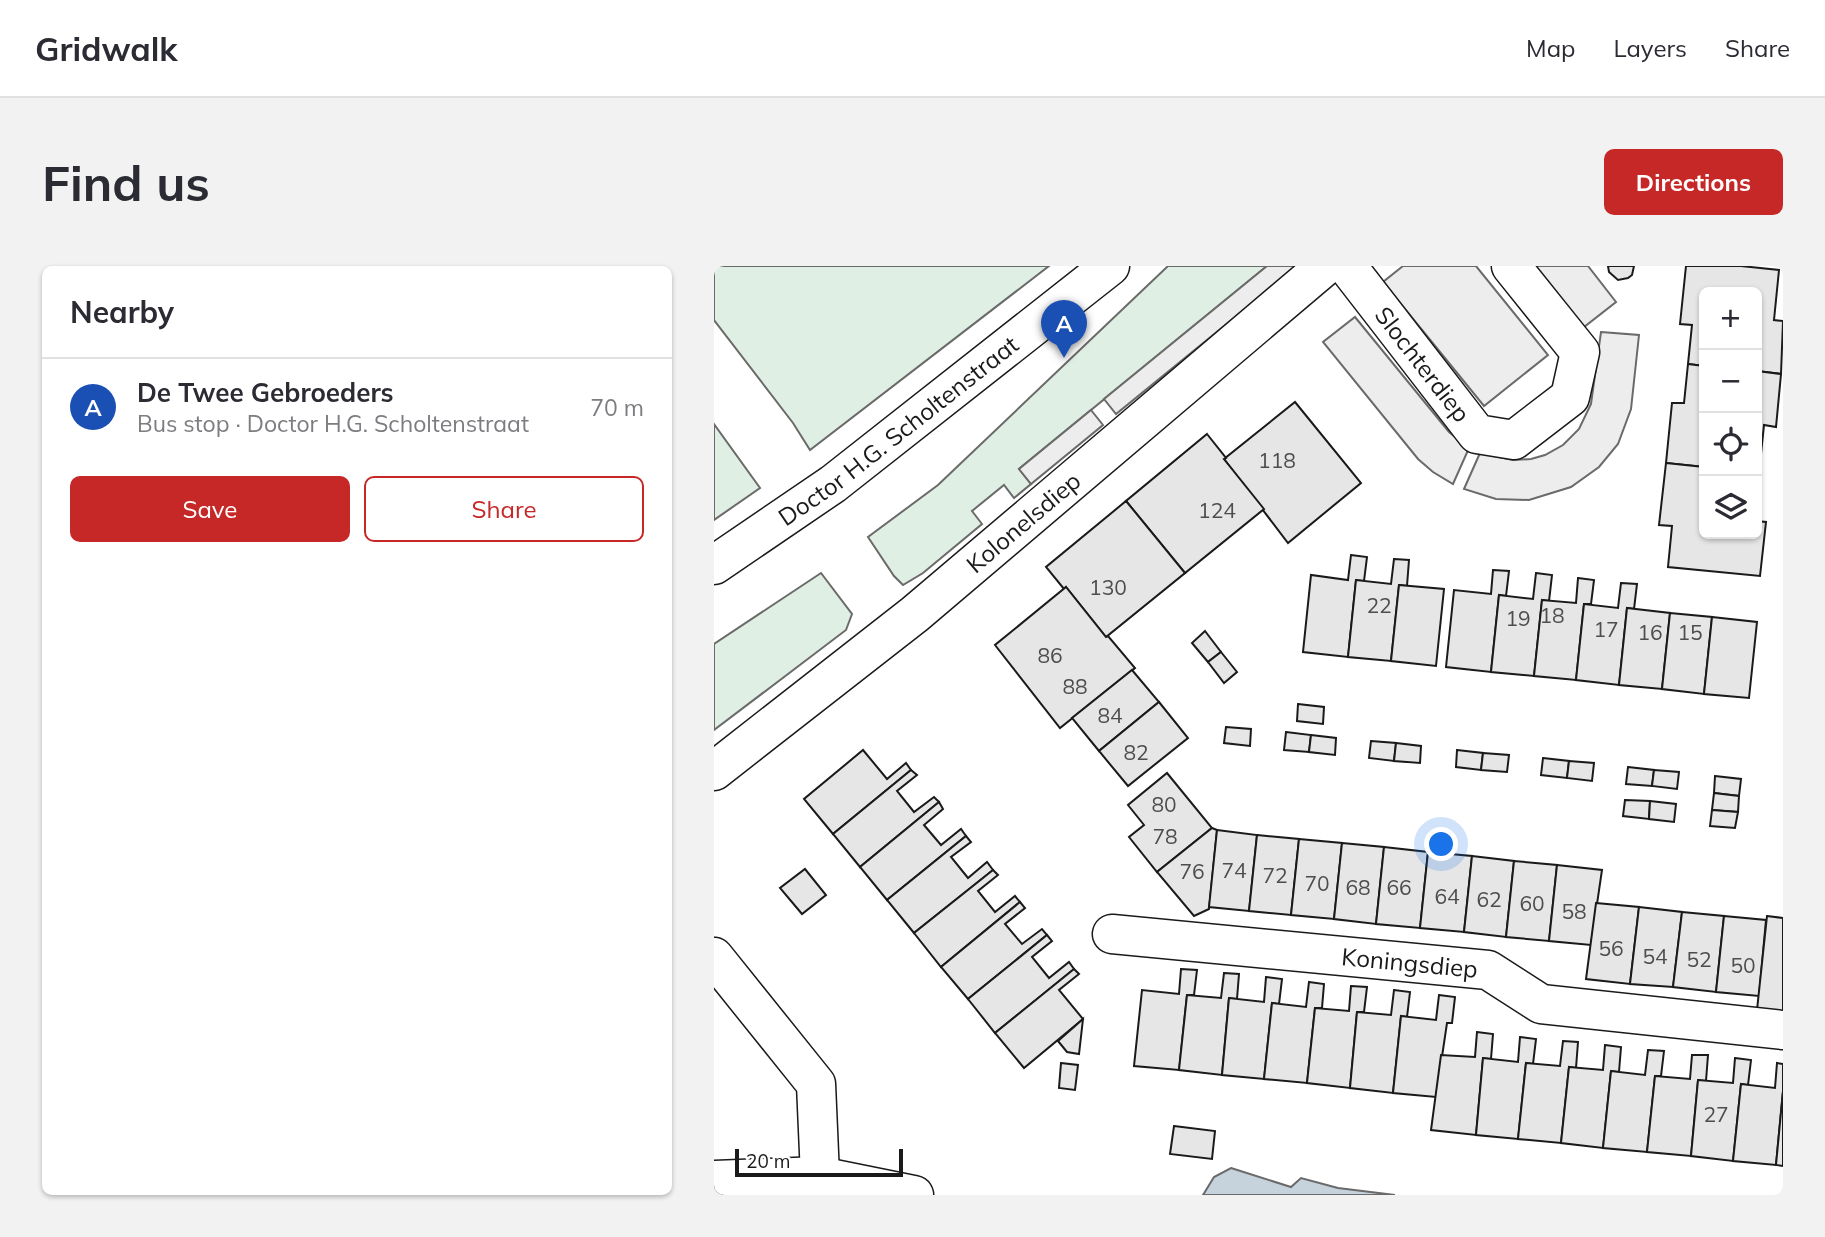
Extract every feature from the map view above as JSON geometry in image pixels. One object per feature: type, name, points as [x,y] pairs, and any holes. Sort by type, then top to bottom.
[{"type":"street","name":"Doctor H.G. Scholtenstraat","points":[[714,565],[833,484],[1111,266]]},
{"type":"street","name":"Kolonelsdiep","points":[[714,771],[915,614],[1325,266]]},
{"type":"street","name":"Slochterdiep","points":[[1347,266],[1477,434],[1514,440],[1570,397],[1580,352],[1511,266]]},
{"type":"street","name":"Koningsdiep","points":[[1112,934],[1488,970],[1541,1004],[1783,1030]]},
{"type":"street","points":[[714,957],[816,1084],[820,1176]]},
{"type":"street","points":[[714,1180],[820,1176],[914,1195]]},
{"type":"green space","points":[[714,266],[1049,266],[810,450],[793,423],[714,320]]},
{"type":"green space","points":[[1168,266],[1267,266],[1019,469],[1031,484],[1014,498],[1004,485],[972,511],[982,524],[923,573],[903,585],[868,537],[938,485]]},
{"type":"green space","points":[[714,424],[760,488],[714,520]]},
{"type":"green space","points":[[821,573],[852,614],[846,630],[714,730],[714,644]]},
{"type":"shaded area","points":[[1267,266],[1298,266],[1116,414],[1104,399]]},
{"type":"shaded area","points":[[1403,266],[1476,266],[1548,355],[1484,406],[1383,282]]},
{"type":"shaded area","points":[[1532,266],[1588,266],[1616,302],[1584,327]]},
{"type":"shaded area","points":[[1355,317],[1449,432],[1469,448],[1453,484],[1418,459],[1323,342]]},
{"type":"shaded area","points":[[1601,332],[1639,335],[1631,409],[1618,444],[1599,467],[1571,487],[1529,500],[1496,499],[1464,489],[1480,453],[1513,460],[1531,459],[1563,445],[1579,429],[1591,404]]},
{"type":"shaded area","points":[[1091,410],[1103,425],[1031,484],[1019,469]]},
{"type":"shaded area","points":[[1231,1168],[1291,1187],[1301,1178],[1338,1188],[1395,1195],[1203,1195],[1214,1177]]},
{"type":"building","points":[[1608,266],[1634,266],[1632,275],[1618,280],[1609,272]]},
{"type":"building","points":[[1686,266],[1741,266],[1779,270],[1774,320],[1783,321],[1781,374],[1762,372],[1762,287],[1699,287],[1699,365],[1688,364],[1692,325],[1680,324]]},
{"type":"building","points":[[1688,364],[1699,365],[1699,466],[1666,463],[1672,403],[1684,403]]},
{"type":"building","points":[[1762,372],[1781,374],[1776,427],[1764,425],[1762,444]]},
{"type":"building","points":[[1295,402],[1361,483],[1288,543],[1224,459]]},
{"type":"building","points":[[1207,434],[1264,509],[1185,573],[1126,501]]},
{"type":"building","points":[[1666,463],[1699,466],[1699,539],[1762,539],[1762,522],[1766,522],[1760,576],[1668,567],[1672,526],[1659,525]]},
{"type":"building","points":[[1126,501],[1185,573],[1106,637],[1066,587],[1064,589],[1046,567]]},
{"type":"building","points":[[1351,555],[1367,557],[1364,581],[1356,580],[1348,657],[1303,652],[1311,575],[1348,580]]},
{"type":"building","points":[[1394,559],[1409,560],[1407,586],[1399,585],[1391,661],[1348,657],[1356,580],[1391,584]]},
{"type":"building","points":[[1493,570],[1509,571],[1506,596],[1499,595],[1491,672],[1446,667],[1454,590],[1491,594]]},
{"type":"building","points":[[1536,573],[1552,575],[1549,601],[1542,600],[1534,676],[1491,672],[1499,595],[1533,599]]},
{"type":"building","points":[[1578,578],[1594,580],[1591,604],[1584,604],[1576,680],[1534,676],[1542,600],[1576,603]]},
{"type":"building","points":[[1621,583],[1637,584],[1634,609],[1627,608],[1619,685],[1576,680],[1584,604],[1618,608]]},
{"type":"building","points":[[1399,585],[1444,589],[1436,666],[1391,661]]},
{"type":"building","points":[[1066,587],[1135,668],[1060,728],[995,645]]},
{"type":"building","points":[[1627,608],[1670,613],[1662,689],[1619,685]]},
{"type":"building","points":[[1670,613],[1712,617],[1704,694],[1662,689]]},
{"type":"building","points":[[1712,617],[1757,622],[1749,698],[1704,694]]},
{"type":"building","points":[[1205,631],[1221,652],[1208,662],[1192,643]]},
{"type":"building","points":[[1221,652],[1237,672],[1224,683],[1208,662]]},
{"type":"building","points":[[1132,670],[1159,702],[1099,751],[1072,718]]},
{"type":"building","points":[[1159,702],[1188,738],[1128,786],[1099,751]]},
{"type":"building","points":[[1298,704],[1324,707],[1323,724],[1297,721]]},
{"type":"building","points":[[1226,727],[1251,729],[1250,746],[1224,743]]},
{"type":"building","points":[[1286,732],[1311,735],[1309,752],[1284,750]]},
{"type":"building","points":[[1311,735],[1336,738],[1335,755],[1309,752]]},
{"type":"building","points":[[1371,741],[1396,743],[1394,761],[1369,758]]},
{"type":"building","points":[[1396,743],[1421,746],[1420,763],[1394,761]]},
{"type":"building","points":[[863,750],[887,779],[906,763],[911,770],[833,834],[804,799]]},
{"type":"building","points":[[1457,750],[1483,753],[1481,770],[1456,767]]},
{"type":"building","points":[[1483,753],[1509,755],[1507,772],[1481,770]]},
{"type":"building","points":[[1543,758],[1569,761],[1567,778],[1541,775]]},
{"type":"building","points":[[1569,761],[1594,763],[1592,781],[1567,778]]},
{"type":"building","points":[[1628,767],[1654,770],[1652,786],[1626,784]]},
{"type":"building","points":[[911,770],[917,775],[897,791],[914,812],[934,797],[939,802],[860,867],[833,834]]},
{"type":"building","points":[[1654,770],[1679,772],[1677,789],[1652,786]]},
{"type":"building","points":[[1167,773],[1212,828],[1157,872],[1129,837],[1144,825],[1128,805]]},
{"type":"building","points":[[1715,776],[1741,779],[1739,796],[1714,793]]},
{"type":"building","points":[[1714,793],[1739,796],[1738,812],[1712,810]]},
{"type":"building","points":[[1625,800],[1650,801],[1649,819],[1623,816]]},
{"type":"building","points":[[1650,801],[1676,804],[1674,822],[1649,819]]},
{"type":"building","points":[[939,802],[943,809],[924,825],[941,845],[961,829],[966,836],[887,900],[860,867]]},
{"type":"building","points":[[1712,810],[1738,812],[1735,828],[1710,826]]},
{"type":"building","points":[[1212,828],[1217,830],[1209,909],[1194,916],[1157,872]]},
{"type":"building","points":[[1217,830],[1257,835],[1249,911],[1209,907]]},
{"type":"building","points":[[1257,835],[1299,839],[1291,915],[1249,911]]},
{"type":"building","points":[[966,836],[971,842],[951,857],[968,878],[987,862],[993,870],[914,933],[887,900]]},
{"type":"building","points":[[1299,839],[1342,843],[1334,919],[1291,915]]},
{"type":"building","points":[[1342,843],[1384,847],[1376,924],[1334,919]]},
{"type":"building","points":[[1384,847],[1428,852],[1420,928],[1376,924]]},
{"type":"building","points":[[1428,852],[1472,856],[1464,932],[1420,928]]},
{"type":"building","points":[[1472,856],[1514,861],[1506,937],[1464,932]]},
{"type":"building","points":[[1514,861],[1557,865],[1549,941],[1506,937]]},
{"type":"building","points":[[1557,865],[1602,870],[1591,945],[1549,941]]},
{"type":"building","points":[[805,869],[826,895],[802,914],[780,888]]},
{"type":"building","points":[[993,870],[998,875],[978,891],[995,912],[1015,896],[1020,902],[941,967],[914,933]]},
{"type":"building","points":[[1020,902],[1025,908],[1005,924],[1022,944],[1042,929],[1047,935],[968,999],[941,967]]},
{"type":"building","points":[[1596,903],[1639,907],[1630,984],[1586,979]]},
{"type":"building","points":[[1639,907],[1682,912],[1673,987],[1630,984]]},
{"type":"building","points":[[1682,912],[1724,916],[1716,992],[1673,987]]},
{"type":"building","points":[[1724,916],[1766,920],[1759,996],[1716,992]]},
{"type":"building","points":[[1767,916],[1783,918],[1783,1012],[1757,1010]]},
{"type":"building","points":[[1047,935],[1052,941],[1032,957],[1049,978],[1069,962],[1074,969],[995,1033],[968,999]]},
{"type":"building","points":[[1074,969],[1079,974],[1059,990],[1083,1019],[1024,1068],[995,1033]]},
{"type":"building","points":[[1181,969],[1197,970],[1194,995],[1187,995],[1179,1070],[1134,1066],[1142,990],[1179,994]]},
{"type":"building","points":[[1224,973],[1239,974],[1237,999],[1229,998],[1222,1075],[1179,1070],[1187,995],[1221,998]]},
{"type":"building","points":[[1266,977],[1282,979],[1279,1004],[1272,1003],[1264,1079],[1222,1075],[1229,998],[1264,1002]]},
{"type":"building","points":[[1309,982],[1324,984],[1322,1008],[1315,1008],[1307,1083],[1264,1079],[1272,1003],[1306,1007]]},
{"type":"building","points":[[1351,986],[1367,987],[1364,1012],[1357,1012],[1350,1088],[1307,1083],[1315,1008],[1349,1011]]},
{"type":"building","points":[[1394,990],[1410,992],[1407,1017],[1401,1016],[1393,1093],[1350,1088],[1357,1012],[1391,1015]]},
{"type":"building","points":[[1439,995],[1455,997],[1452,1023],[1447,1023],[1436,1097],[1393,1093],[1401,1016],[1436,1020]]},
{"type":"building","points":[[1083,1019],[1079,1054],[1067,1052],[1058,1041]]},
{"type":"building","points":[[1477,1032],[1493,1034],[1491,1059],[1483,1058],[1476,1135],[1431,1130],[1441,1055],[1475,1057]]},
{"type":"building","points":[[1520,1037],[1536,1039],[1533,1064],[1526,1063],[1518,1139],[1476,1135],[1483,1058],[1518,1062]]},
{"type":"building","points":[[1563,1041],[1578,1042],[1576,1068],[1569,1067],[1561,1143],[1518,1139],[1526,1063],[1560,1066]]},
{"type":"building","points":[[1605,1045],[1621,1047],[1619,1072],[1611,1071],[1603,1148],[1561,1143],[1569,1067],[1603,1070]]},
{"type":"building","points":[[1648,1050],[1664,1051],[1661,1076],[1655,1076],[1647,1152],[1603,1148],[1611,1071],[1645,1075]]},
{"type":"building","points":[[1692,1055],[1708,1055],[1706,1081],[1698,1080],[1691,1156],[1647,1152],[1655,1076],[1690,1079]]},
{"type":"building","points":[[1735,1058],[1751,1060],[1748,1085],[1741,1084],[1733,1161],[1691,1156],[1698,1080],[1733,1083]]},
{"type":"building","points":[[1061,1063],[1078,1065],[1075,1090],[1059,1088]]},
{"type":"building","points":[[1777,1063],[1783,1064],[1783,1091],[1776,1165],[1733,1161],[1741,1084],[1775,1088]]},
{"type":"building","points":[[1783,1091],[1783,1166],[1776,1165]]},
{"type":"building","points":[[1174,1126],[1215,1131],[1212,1159],[1170,1154]]},
{"type":"place","name":"De Twee Gebroeders","points":[[1064,358]]}]
